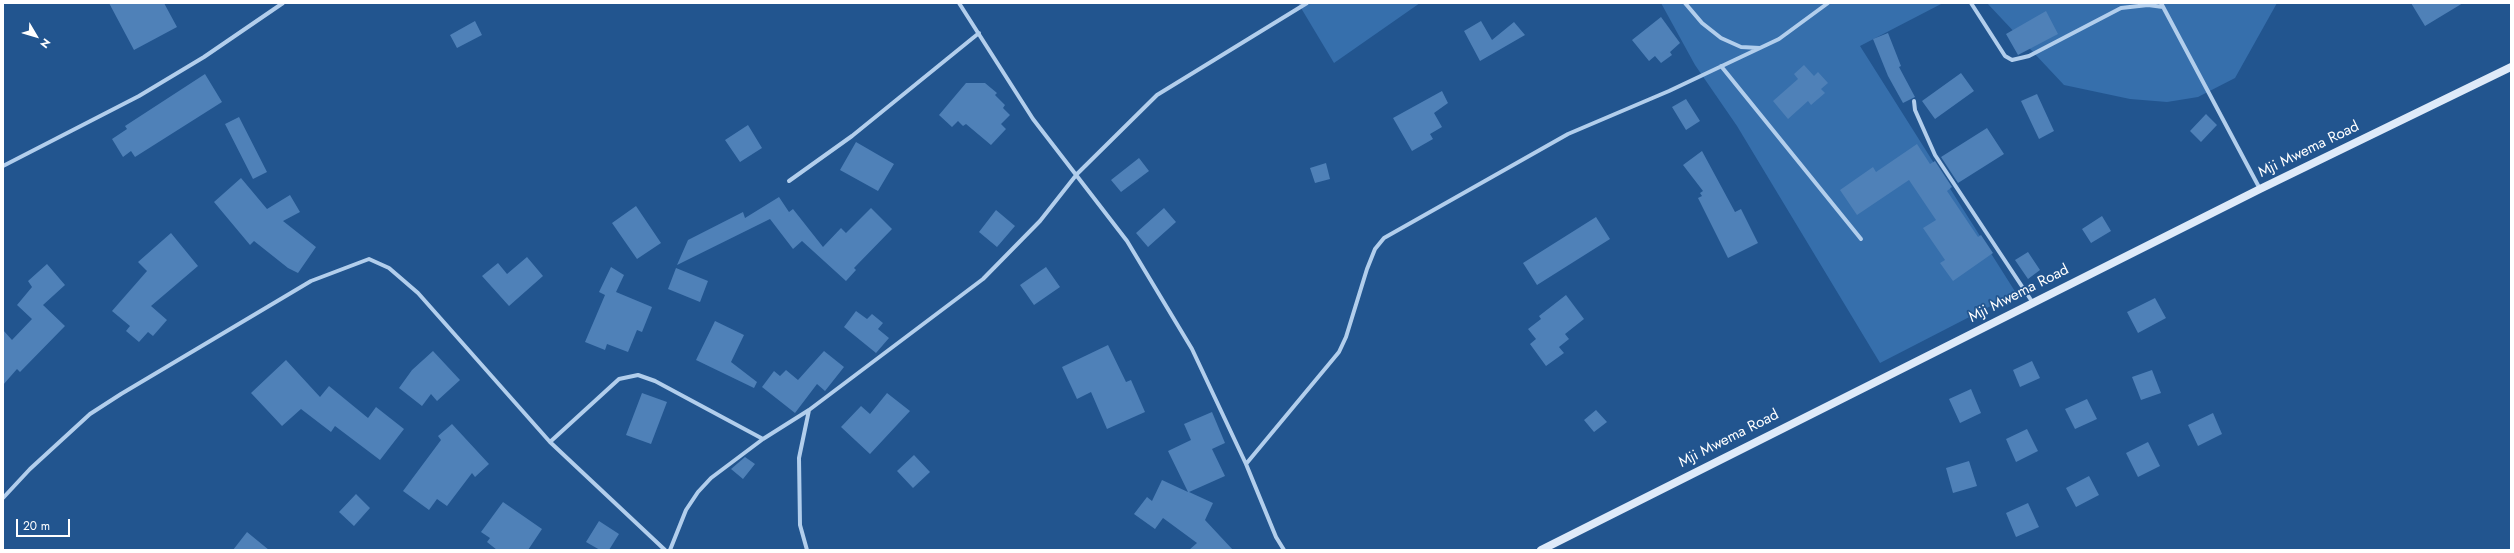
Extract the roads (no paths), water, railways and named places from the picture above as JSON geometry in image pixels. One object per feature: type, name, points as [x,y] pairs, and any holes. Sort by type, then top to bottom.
[{"type":"main road","name":"Mji Mwema Road","points":[[1541,550],[2260,189],[2511,67]]},
{"type":"street","points":[[3,166],[139,96],[204,57],[283,3]]},
{"type":"street","points":[[959,3],[1034,119],[1127,241],[1192,349],[1246,464],[1276,537],[1284,550]]},
{"type":"street","points":[[670,550],[686,510],[698,492],[711,478],[763,439],[809,410],[983,278],[1040,221],[1077,174],[1157,95],[1307,3]]},
{"type":"street","points":[[1685,3],[1702,23],[1721,38],[1742,46],[1760,48]]},
{"type":"street","points":[[1246,464],[1338,352],[1346,337],[1367,269],[1375,249],[1384,238],[1568,134],[1779,39],[1828,3]]},
{"type":"street","points":[[1972,3],[2006,56],[2012,60],[2029,56],[2121,8],[2148,5],[2163,7]]},
{"type":"street","points":[[2161,3],[2260,189]]},
{"type":"street","points":[[789,181],[852,136],[978,32]]},
{"type":"street","points":[[1721,66],[1861,239]]},
{"type":"street","points":[[1914,101],[1915,110],[1935,155],[2034,303]]},
{"type":"street","points":[[3,498],[30,469],[90,414],[311,281],[369,259],[389,268],[418,293],[550,442],[665,550]]},
{"type":"street","points":[[550,442],[619,378],[638,375],[655,381],[763,439]]},
{"type":"street","points":[[807,550],[800,525],[799,458],[809,410]]}]
